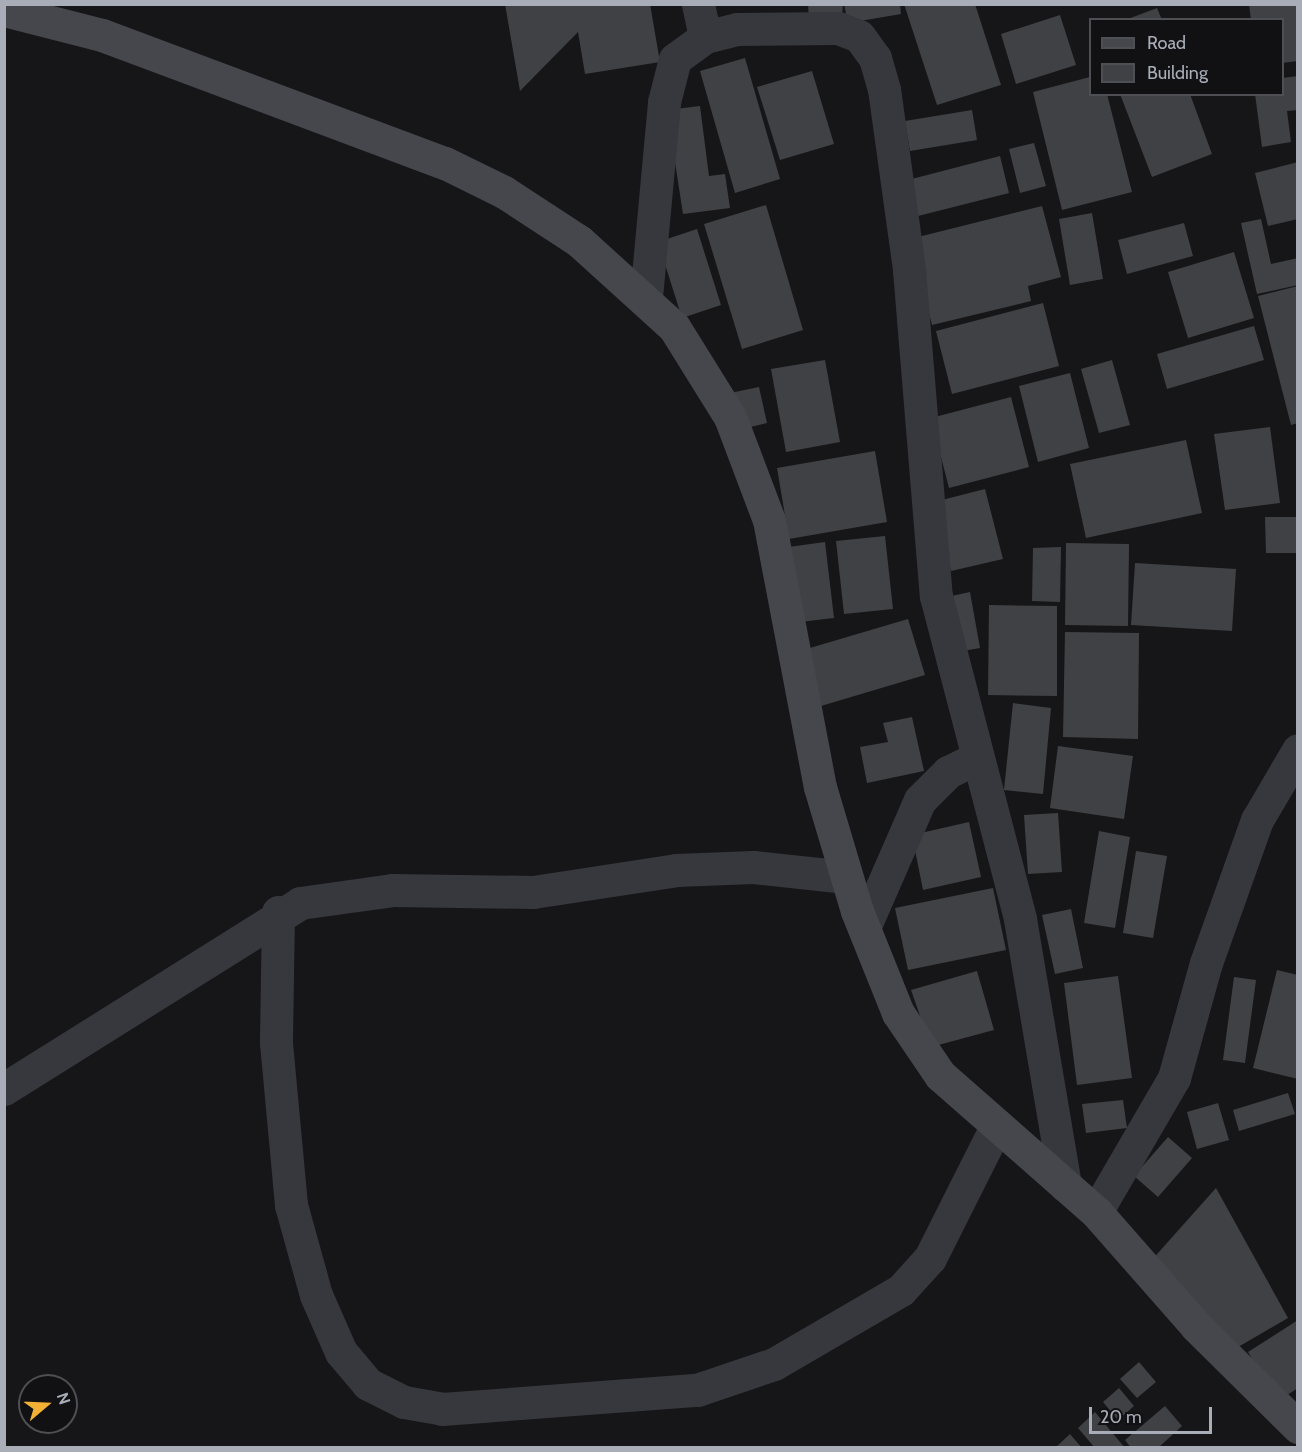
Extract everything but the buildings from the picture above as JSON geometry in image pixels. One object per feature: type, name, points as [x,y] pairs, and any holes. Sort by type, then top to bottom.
[{"type":"main road","points":[[4,10],[102,35],[445,162],[504,192],[579,241],[646,297],[697,363],[749,461],[769,520],[819,787],[846,877],[898,1014],[940,1075],[1096,1212],[1196,1326],[1298,1426]]},
{"type":"street","points":[[698,4],[705,37]]},
{"type":"street","points":[[646,297],[669,70],[679,54],[705,37],[737,29],[838,28],[866,41],[880,72],[909,270],[936,596],[975,759],[1020,920],[1065,1185]]},
{"type":"street","points":[[1096,1212],[1174,1078],[1206,963],[1257,820],[1298,750]]},
{"type":"street","points":[[864,928],[920,801],[948,772],[975,759]]},
{"type":"street","points":[[4,1089],[278,912],[342,894],[533,892],[676,870],[753,867],[846,877]]},
{"type":"street","points":[[278,912],[276,1043],[291,1205],[316,1295],[341,1352],[368,1384],[404,1402],[442,1409],[697,1390],[774,1364],[901,1290],[930,1258],[997,1125]]}]
